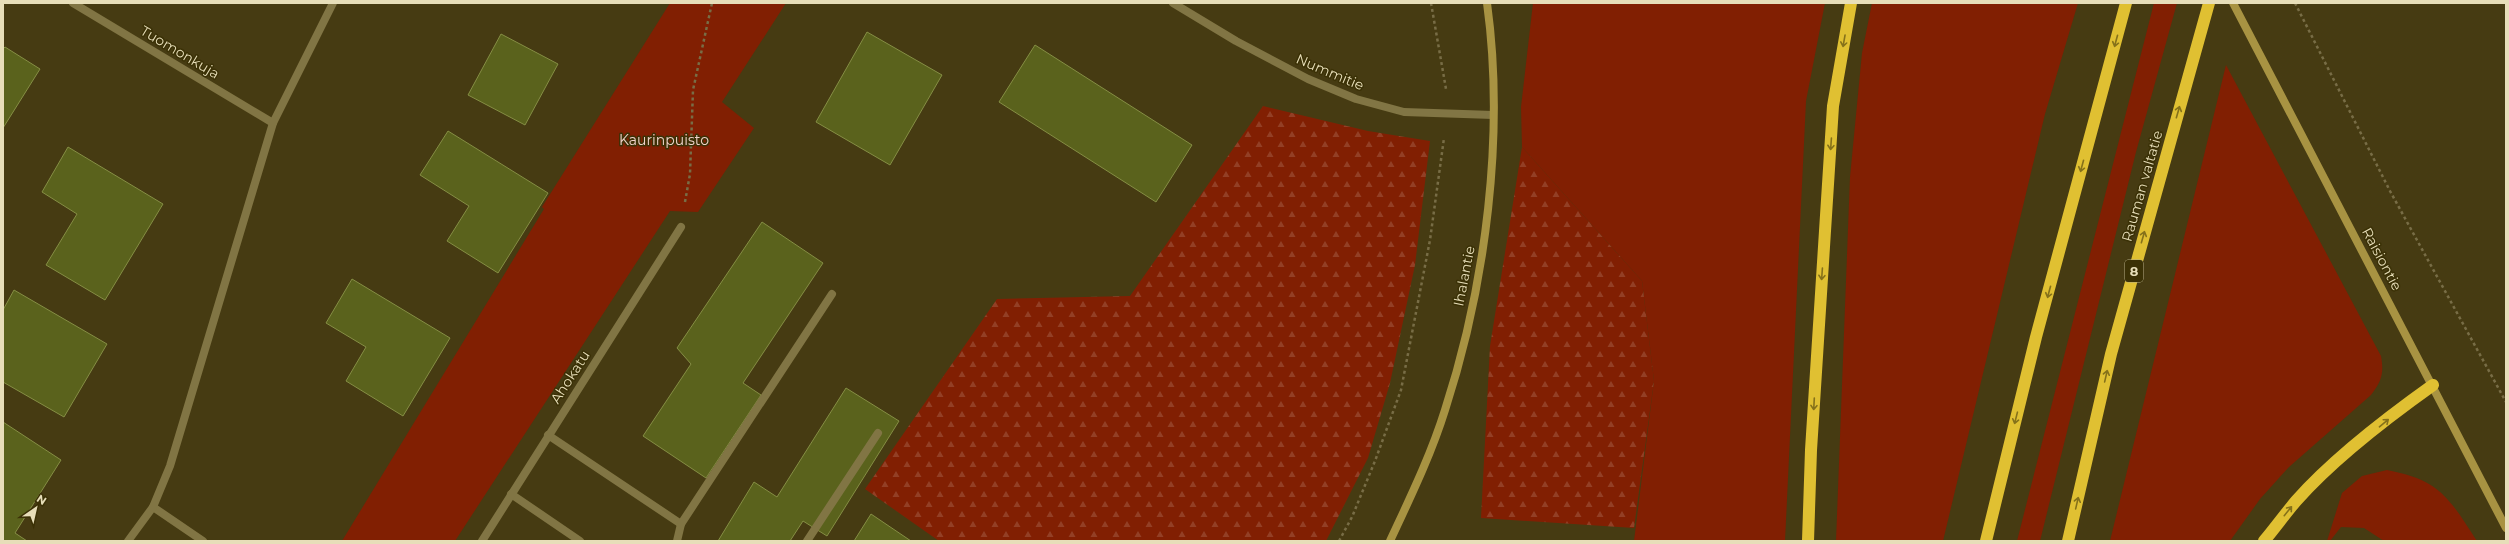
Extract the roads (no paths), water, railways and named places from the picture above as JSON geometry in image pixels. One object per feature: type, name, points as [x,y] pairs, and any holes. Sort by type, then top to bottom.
[{"type":"highway","points":[[1808,541],[1812,443],[1833,106],[1851,3]]},
{"type":"highway","points":[[1986,541],[2036,337],[2126,3]]},
{"type":"highway","name":"Rauman valtatie","points":[[2068,541],[2111,354],[2209,3]]},
{"type":"highway","points":[[2264,541],[2297,500],[2326,472],[2402,407],[2434,385]]},
{"type":"main road","name":"Ihalantie","points":[[1390,541],[1418,481],[1445,410],[1464,340],[1482,253],[1492,180],[1493,48],[1487,3]]},
{"type":"main road","name":"Raisiontie","points":[[2233,3],[2434,385],[2506,528]]},
{"type":"street","name":"Tuomonkuja","points":[[74,3],[273,123]]},
{"type":"street","points":[[128,541],[153,507],[170,466],[273,123],[333,3]]},
{"type":"street","name":"Nummitie","points":[[1173,3],[1236,41],[1302,76],[1356,99],[1404,112],[1493,115]]},
{"type":"street","name":"Ahokatu","points":[[482,541],[681,227]]},
{"type":"street","points":[[677,541],[681,524],[832,294]]},
{"type":"street","points":[[807,541],[878,433]]},
{"type":"street","points":[[548,435],[681,524]]},
{"type":"street","points":[[511,494],[580,541]]},
{"type":"street","points":[[153,507],[203,541]]},
{"type":"park label","name":"Kaurinpuisto","points":[[664,140]]}]
